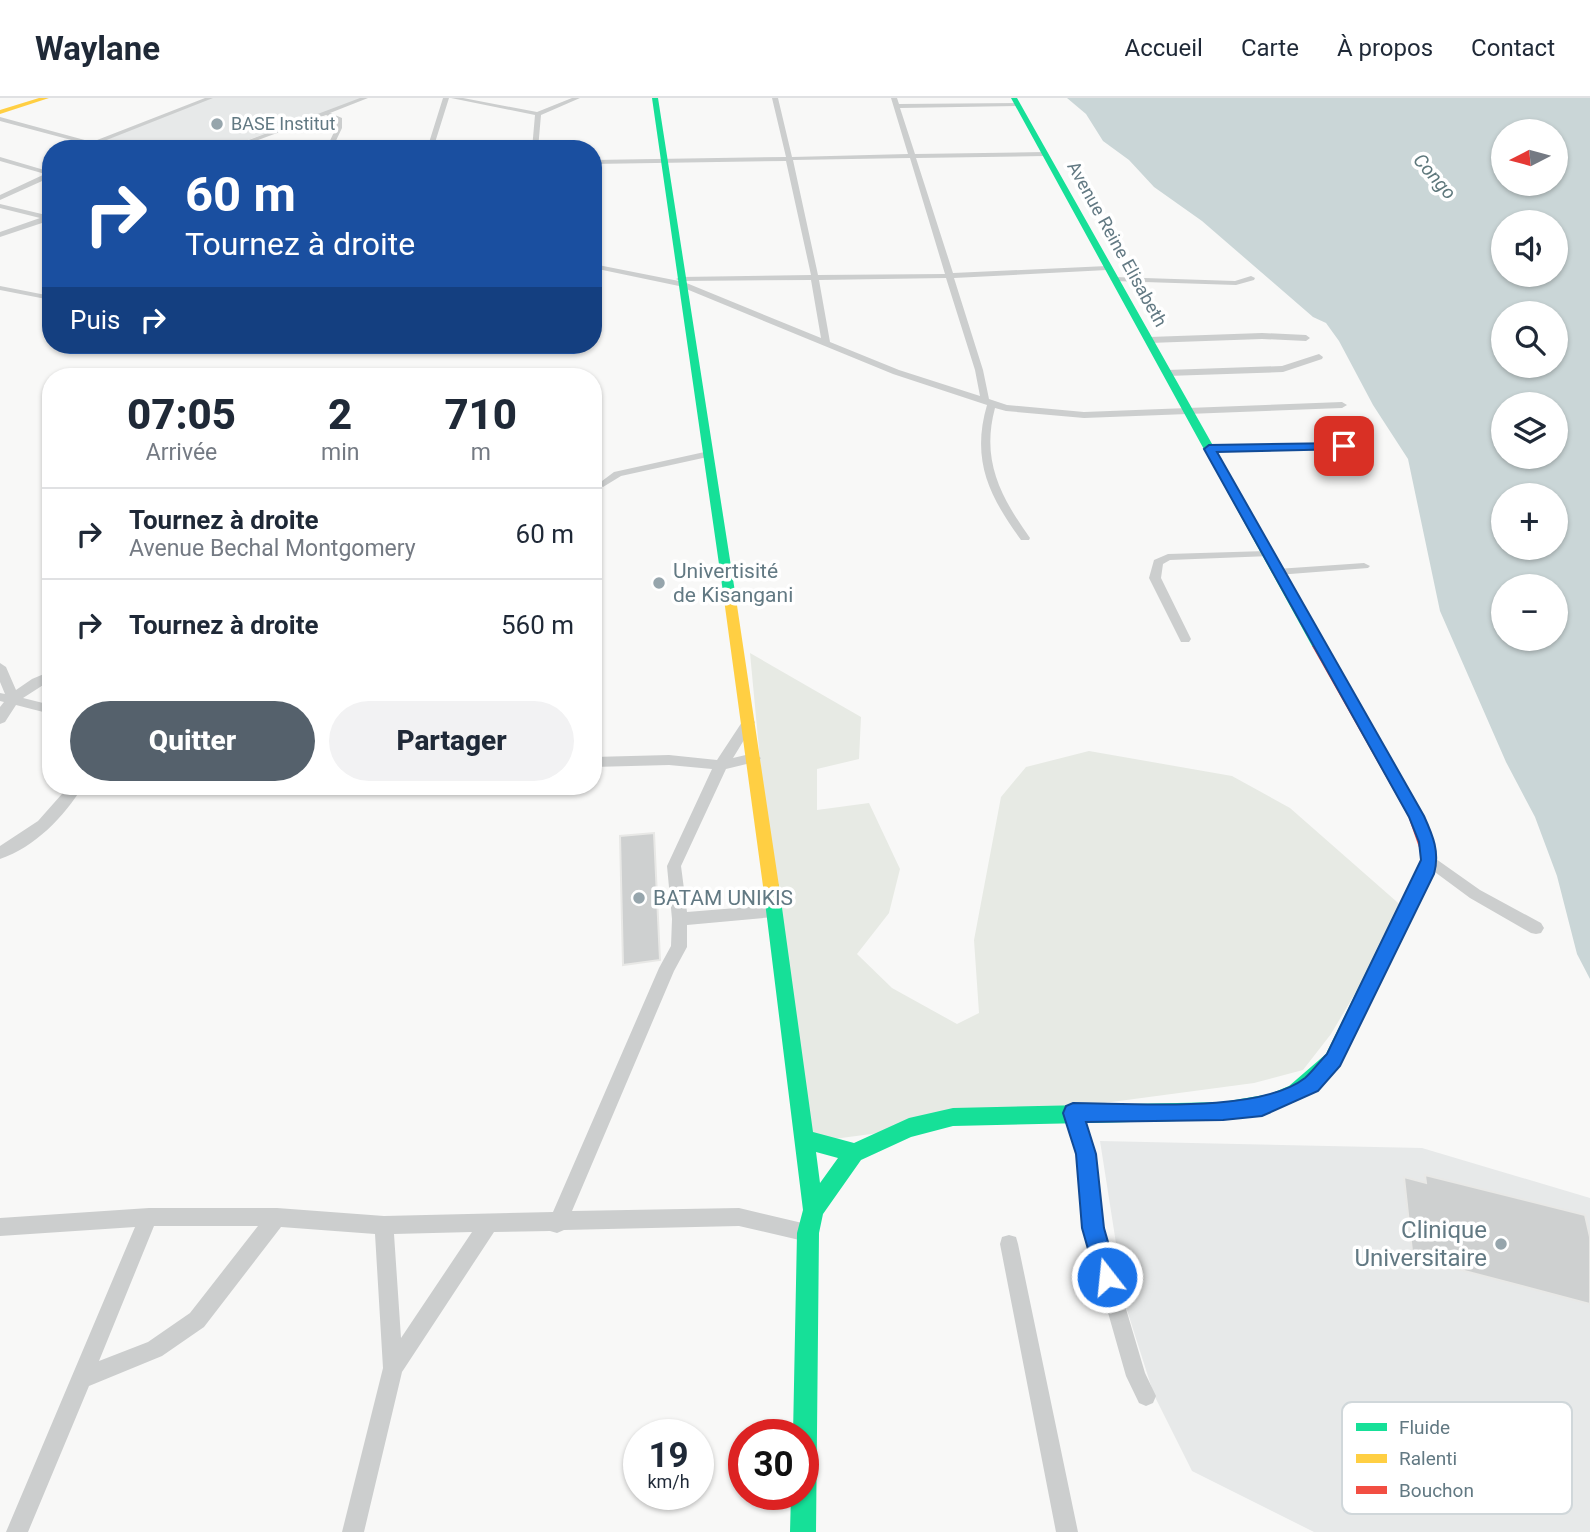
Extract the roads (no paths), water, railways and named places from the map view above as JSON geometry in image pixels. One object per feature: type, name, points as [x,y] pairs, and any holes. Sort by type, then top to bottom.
[{"type":"street","points":[[3,116],[46,98]]},
{"type":"street","points":[[102,140],[210,98]]},
{"type":"street","points":[[254,140],[365,98]]},
{"type":"street","points":[[433,140],[446,98]]},
{"type":"street","points":[[454,98],[538,114],[577,98]]},
{"type":"street","points":[[655,98],[680,282],[749,722],[806,1140],[813,1210],[808,1233],[803,1532]]},
{"type":"street","points":[[775,98],[815,278],[826,343]]},
{"type":"street","points":[[894,98],[989,401],[985,423],[987,471],[1004,512],[1025,538]]},
{"type":"street","points":[[897,106],[1016,101]]},
{"type":"street","name":"Avenue Reine Elisabeth","points":[[1016,101],[1266,554],[1416,816],[1427,842],[1429,860]]},
{"type":"street","points":[[328,114],[339,118],[339,128],[333,140]]},
{"type":"street","points":[[536,140],[538,114]]},
{"type":"street","points":[[3,116],[84,140]]},
{"type":"street","points":[[602,162],[1045,154]]},
{"type":"street","points":[[0,159],[42,171]]},
{"type":"street","points":[[0,198],[42,178]]},
{"type":"street","points":[[0,206],[42,215]]},
{"type":"street","points":[[0,235],[42,220]]},
{"type":"street","points":[[602,267],[680,282],[896,372],[1020,410],[1084,415],[1342,405]]},
{"type":"street","points":[[680,282],[1111,274],[1236,283],[1251,278]]},
{"type":"street","points":[[0,288],[42,296]]},
{"type":"street","points":[[1149,340],[1262,336],[1306,338]]},
{"type":"street","points":[[1167,373],[1283,369],[1319,357]]},
{"type":"street","points":[[1209,449],[1344,446]]},
{"type":"street","points":[[603,484],[625,472],[709,454]]},
{"type":"street","points":[[1185,639],[1155,578],[1158,562],[1168,557],[1266,554]]},
{"type":"street","points":[[1277,572],[1364,566]]},
{"type":"street","points":[[0,667],[14,700]]},
{"type":"street","points":[[0,719],[14,700],[42,679]]},
{"type":"street","points":[[0,696],[42,707]]},
{"type":"street","points":[[557,1224],[667,968],[679,947],[680,919],[674,866],[721,765],[749,722]]},
{"type":"street","points":[[602,762],[668,760],[721,765],[754,758]]},
{"type":"street","points":[[0,852],[35,835],[52,820],[70,795]]},
{"type":"street","points":[[813,1210],[854,1153],[909,1128],[953,1117],[1223,1111],[1262,1107],[1311,1085],[1334,1060],[1429,860],[1475,894],[1536,928]]},
{"type":"street","points":[[680,919],[774,911]]},
{"type":"street","points":[[1073,1113],[1086,1154],[1093,1228],[1136,1376],[1146,1396]]},
{"type":"street","points":[[806,1140],[854,1153]]},
{"type":"street","points":[[0,1227],[149,1217],[277,1217],[384,1225],[488,1225],[739,1217],[808,1233]]},
{"type":"street","points":[[17,1532],[149,1217]]},
{"type":"street","points":[[80,1379],[155,1349],[197,1320],[277,1217]]},
{"type":"street","points":[[354,1532],[393,1368],[384,1225]]},
{"type":"street","points":[[393,1368],[488,1225]]},
{"type":"street","points":[[1009,1244],[1067,1532]]},
{"type":"water","name":"Congo","points":[[1067,98],[1590,98],[1590,979],[1577,954],[1557,876],[1535,817],[1506,762],[1440,611],[1408,459],[1326,323],[1313,317],[1202,221],[1154,187],[1129,160],[1103,141],[1086,114]]},
{"type":"place","name":"BASE Institut","points":[[217,124]]},
{"type":"place","name":"Univertisité de Kisangani","points":[[659,583]]},
{"type":"place","name":"BATAM UNIKIS","points":[[639,898]]},
{"type":"place","name":"Clinique Universitaire","points":[[1501,1244]]}]
